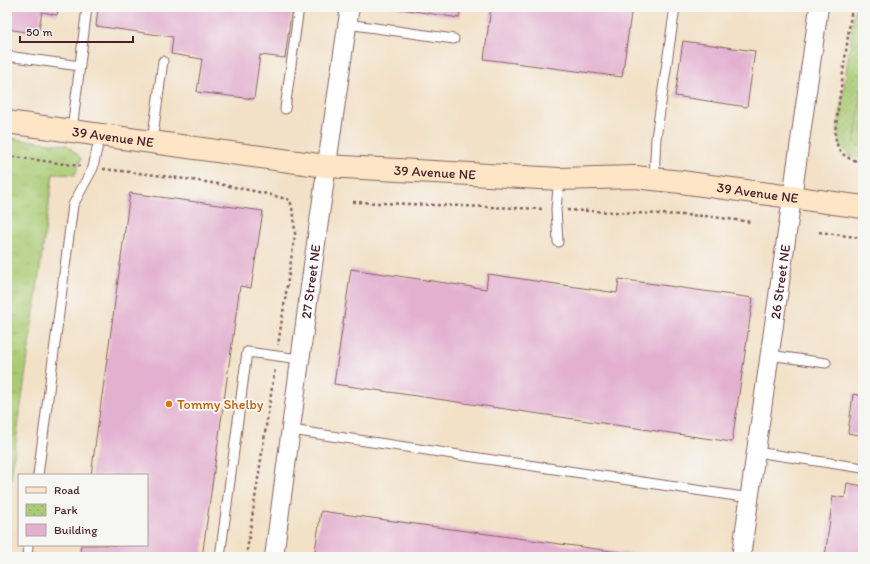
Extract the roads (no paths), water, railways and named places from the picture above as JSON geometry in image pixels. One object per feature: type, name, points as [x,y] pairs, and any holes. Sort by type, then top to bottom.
[{"type":"street","name":"26 Street NE","points":[[741,557],[818,7]]},
{"type":"street","name":"27 Street NE","points":[[274,557],[300,359],[316,253],[326,166],[348,16]]},
{"type":"street","name":"39 Avenue NE","points":[[7,122],[326,166],[559,179],[635,177],[863,207]]},
{"type":"lane","points":[[72,130],[87,7]]},
{"type":"lane","points":[[286,109],[299,7]]},
{"type":"lane","points":[[654,179],[656,138],[674,7]]},
{"type":"lane","points":[[348,16],[454,39]]},
{"type":"lane","points":[[7,56],[80,66]]},
{"type":"lane","points":[[152,142],[163,61]]},
{"type":"lane","points":[[38,474],[73,205],[93,168],[100,134]]},
{"type":"lane","points":[[558,242],[556,209],[559,179]]},
{"type":"lane","points":[[220,557],[247,352],[300,359]]},
{"type":"lane","points":[[769,356],[826,364]]},
{"type":"lane","points":[[291,430],[750,498]]},
{"type":"lane","points":[[756,452],[863,468]]},
{"type":"lane","points":[[27,557],[28,546]]},
{"type":"place","name":"Tommy Shelby","points":[[169,404]]}]
